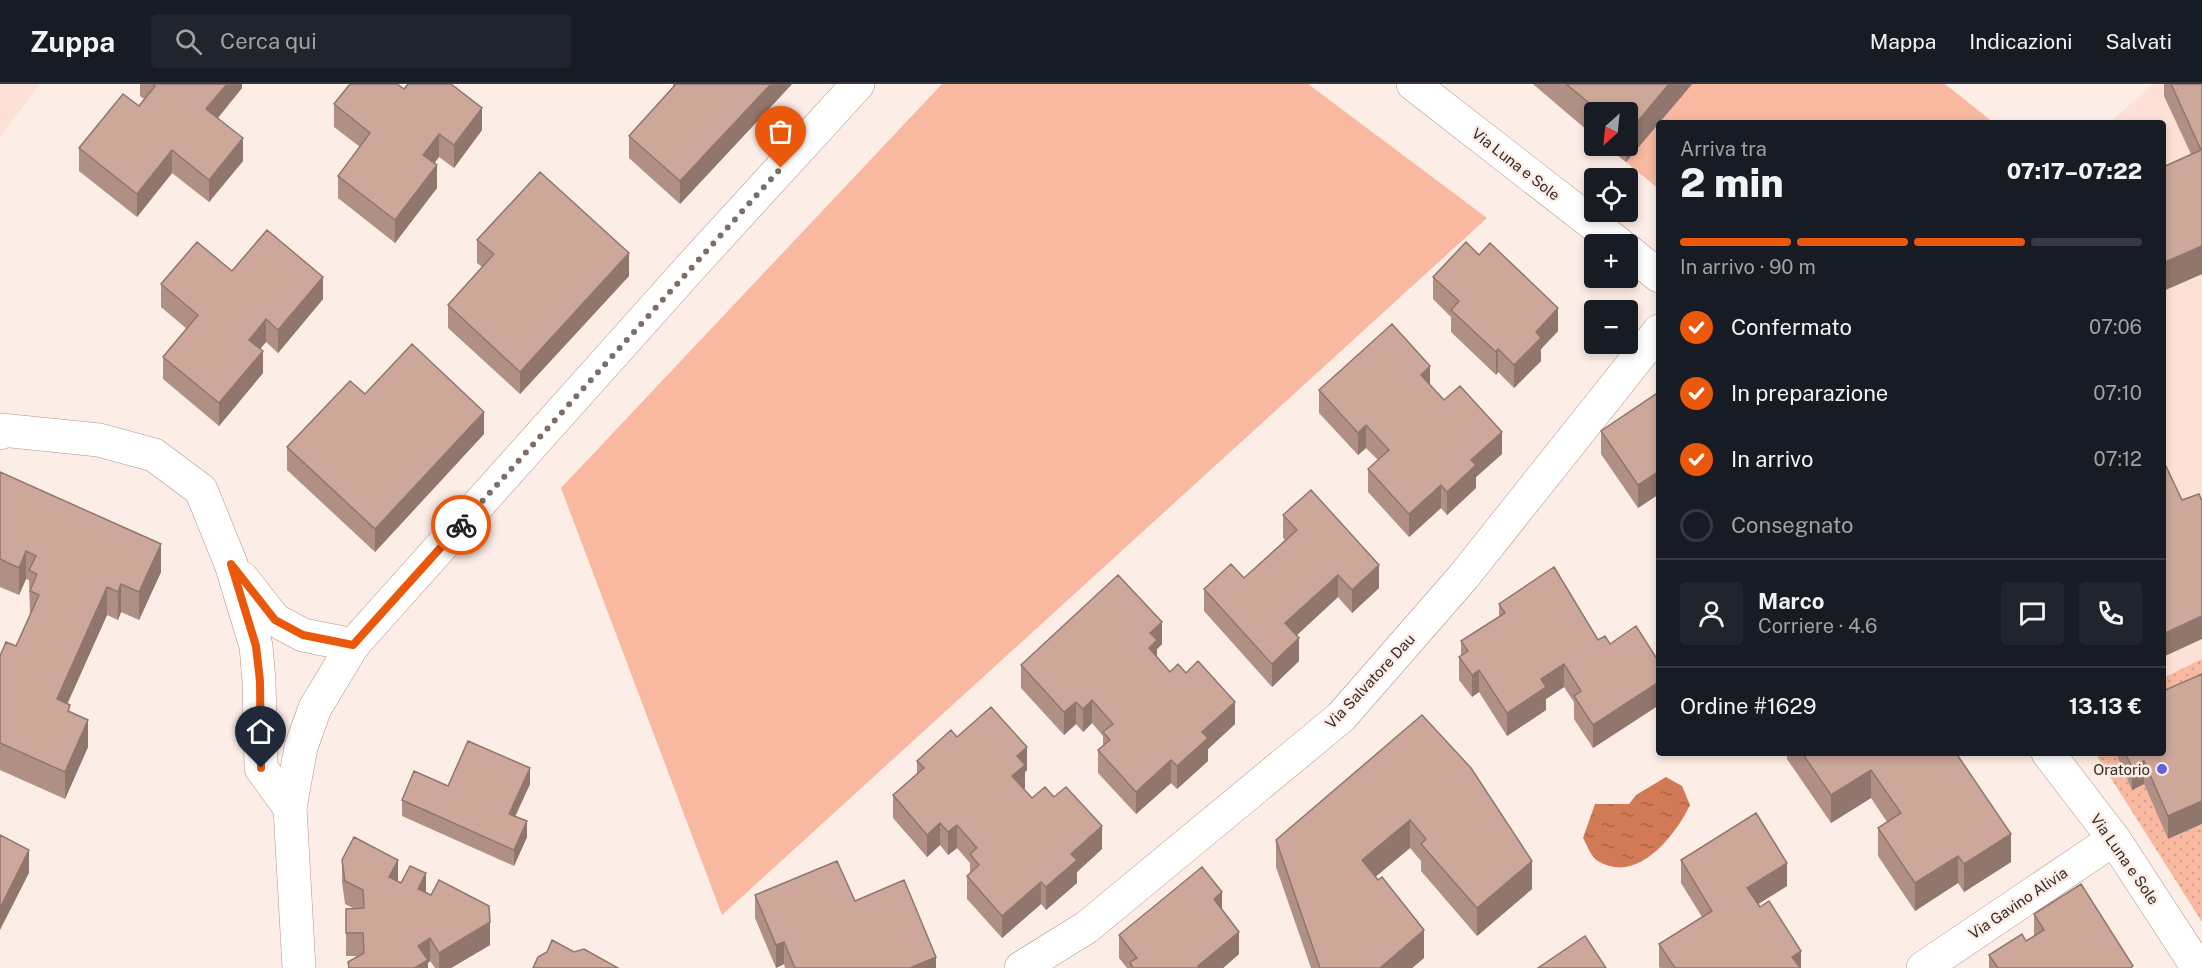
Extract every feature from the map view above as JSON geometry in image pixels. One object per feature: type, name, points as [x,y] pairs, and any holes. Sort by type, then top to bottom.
[{"type":"street","points":[[299,968],[290,808],[301,747],[315,708],[353,645],[858,84]]},
{"type":"street","name":"Via Luna e Sole","points":[[1413,84],[1605,234]]},
{"type":"street","points":[[1638,259],[1656,274]]},
{"type":"street","name":"Via Salvatore Dau","points":[[1021,968],[1087,927],[1341,717],[1464,576],[1656,335]]},
{"type":"street","points":[[0,433],[1,430],[99,440],[154,455],[201,490],[231,564],[256,646],[260,681],[261,768],[290,808]]},
{"type":"street","points":[[231,564],[275,620],[303,635],[353,645]]},
{"type":"street","name":"Via Luna e Sole","points":[[2050,756],[2114,839],[2198,968]]},
{"type":"street","name":"Via Gavino Alivia","points":[[1923,968],[2114,839]]},
{"type":"shaded area","points":[[0,84],[40,84],[0,137]]},
{"type":"shaded area","points":[[942,84],[1308,84],[1487,218],[722,915],[561,488]]},
{"type":"shaded area","points":[[1533,84],[1945,84],[1990,120],[1656,120],[1656,187],[1638,172],[1638,168],[1633,168],[1618,156],[1638,156],[1638,102],[1584,102],[1584,127]]},
{"type":"shaded area","points":[[2153,84],[2202,84],[2202,659],[2166,677],[2166,120],[2112,120]]},
{"type":"shaded area","points":[[2202,659],[2202,697],[2166,713],[2166,677]]},
{"type":"shaded area","points":[[2097,756],[2119,756],[2144,784],[2168,839],[2202,824],[2202,922]]},
{"type":"water","points":[[1666,777],[1682,786],[1690,805],[1665,843],[1653,854],[1627,867],[1613,867],[1598,861],[1591,854],[1583,838],[1595,804],[1629,804],[1636,795]]},
{"type":"building","points":[[153,84],[227,84],[206,109],[243,138],[209,180],[172,150],[137,194],[79,148],[123,94],[139,106],[155,86]]},
{"type":"building","points":[[350,84],[397,84],[404,89],[408,84],[451,84],[482,108],[454,145],[439,134],[423,155],[437,165],[395,220],[338,176],[370,133],[334,104]]},
{"type":"building","points":[[676,84],[771,84],[680,181],[629,136]]},
{"type":"building","points":[[1566,84],[1669,84],[1638,121],[1638,102],[1588,102]]},
{"type":"building","points":[[2171,84],[2202,84],[2202,246],[2166,262],[2166,166],[2201,150]]},
{"type":"building","points":[[540,172],[629,253],[520,372],[448,305],[494,254],[477,240]]},
{"type":"building","points":[[267,230],[323,277],[278,330],[266,319],[249,340],[263,351],[219,403],[163,357],[198,315],[161,284],[197,242],[232,271]]},
{"type":"building","points":[[1466,242],[1479,255],[1490,243],[1558,308],[1536,332],[1541,338],[1514,365],[1498,349],[1496,352],[1451,310],[1459,301],[1433,277]]},
{"type":"building","points":[[1392,324],[1430,366],[1421,375],[1444,400],[1460,386],[1502,432],[1471,460],[1476,465],[1447,492],[1441,485],[1409,514],[1368,469],[1389,450],[1366,425],[1358,433],[1319,390]]},
{"type":"building","points":[[412,344],[484,412],[375,529],[287,447],[350,381],[365,394]]},
{"type":"building","points":[[1656,394],[1656,473],[1638,485],[1601,431]]},
{"type":"building","points":[[2166,466],[2182,500],[2199,494],[2202,501],[2202,616],[2166,633]]},
{"type":"building","points":[[0,472],[161,544],[139,592],[121,584],[118,592],[107,587],[57,699],[70,705],[68,711],[88,720],[65,772],[0,743],[0,656],[6,642],[16,646],[39,595],[30,591],[37,574],[29,570],[36,556],[26,551],[19,568],[0,559]]},
{"type":"building","points":[[1311,490],[1379,565],[1352,590],[1338,575],[1285,623],[1299,638],[1272,664],[1204,589],[1231,564],[1244,578],[1297,530],[1283,515]]},
{"type":"building","points":[[1554,567],[1598,640],[1605,636],[1610,644],[1636,626],[1656,657],[1656,684],[1593,725],[1574,696],[1581,691],[1564,664],[1541,679],[1546,687],[1507,713],[1479,670],[1472,675],[1459,657],[1468,651],[1461,641],[1505,613],[1499,604]]},
{"type":"building","points":[[1118,575],[1162,622],[1150,633],[1157,640],[1149,648],[1170,672],[1178,664],[1186,673],[1198,661],[1235,702],[1202,732],[1208,738],[1177,766],[1171,760],[1136,792],[1098,750],[1110,740],[1103,732],[1113,724],[1092,700],[1083,709],[1076,702],[1064,712],[1021,665]]},
{"type":"building","name":"Oratorio","points":[[2202,674],[2202,801],[2168,816],[2144,761],[2132,767],[2126,756],[2166,756],[2166,690]]},
{"type":"building","points":[[991,707],[1027,747],[1017,756],[1025,765],[1012,776],[1032,798],[1045,787],[1054,797],[1066,787],[1102,826],[1071,854],[1077,860],[1046,887],[1041,882],[1002,916],[967,876],[979,865],[970,854],[977,848],[957,825],[948,832],[940,823],[927,835],[893,795],[924,768],[917,761],[951,730],[957,737]]},
{"type":"building","points":[[1422,715],[1471,768],[1532,861],[1477,908],[1421,844],[1426,839],[1410,820],[1362,860],[1378,880],[1382,877],[1424,930],[1380,968],[1320,968],[1276,840]]},
{"type":"building","points":[[468,741],[530,768],[509,814],[527,821],[514,850],[402,800],[414,771],[448,786]]},
{"type":"building","points":[[1804,756],[1958,756],[2011,834],[1964,864],[1958,856],[1915,883],[1878,828],[1901,813],[1871,770],[1831,795]]},
{"type":"building","points":[[1756,813],[1787,863],[1747,888],[1760,907],[1769,901],[1801,951],[1792,957],[1800,968],[1675,968],[1659,944],[1712,911],[1681,860]]},
{"type":"building","points":[[0,835],[29,850],[0,908]]},
{"type":"building","points":[[354,837],[398,860],[389,877],[401,883],[410,866],[426,873],[418,889],[431,895],[439,880],[489,906],[490,922],[439,953],[430,938],[418,946],[428,960],[414,968],[349,968],[348,962],[364,953],[363,933],[346,933],[346,909],[364,908],[363,890],[345,881],[342,860]]},
{"type":"building","points":[[837,861],[855,901],[904,880],[936,957],[910,968],[795,968],[784,942],[776,945],[755,895]]},
{"type":"building","points":[[1202,867],[1222,892],[1214,899],[1239,932],[1198,966],[1199,968],[1133,968],[1130,962],[1137,958],[1119,935]]},
{"type":"building","points":[[2081,884],[2133,966],[2130,968],[1998,968],[1989,955],[2022,934],[2026,941],[2044,930],[2034,914]]},
{"type":"building","points":[[1585,936],[1606,968],[1538,968]]},
{"type":"building","points":[[552,940],[574,952],[584,949],[618,968],[533,968],[538,957],[547,952]]},
{"type":"way so far","points":[[461,525],[688,269],[781,168]]},
{"type":"place","name":"Oratorio","points":[[2162,769]]},
{"type":"route","points":[[261,768],[260,681],[256,646],[231,564],[275,620],[303,635],[353,645],[461,525]]}]
